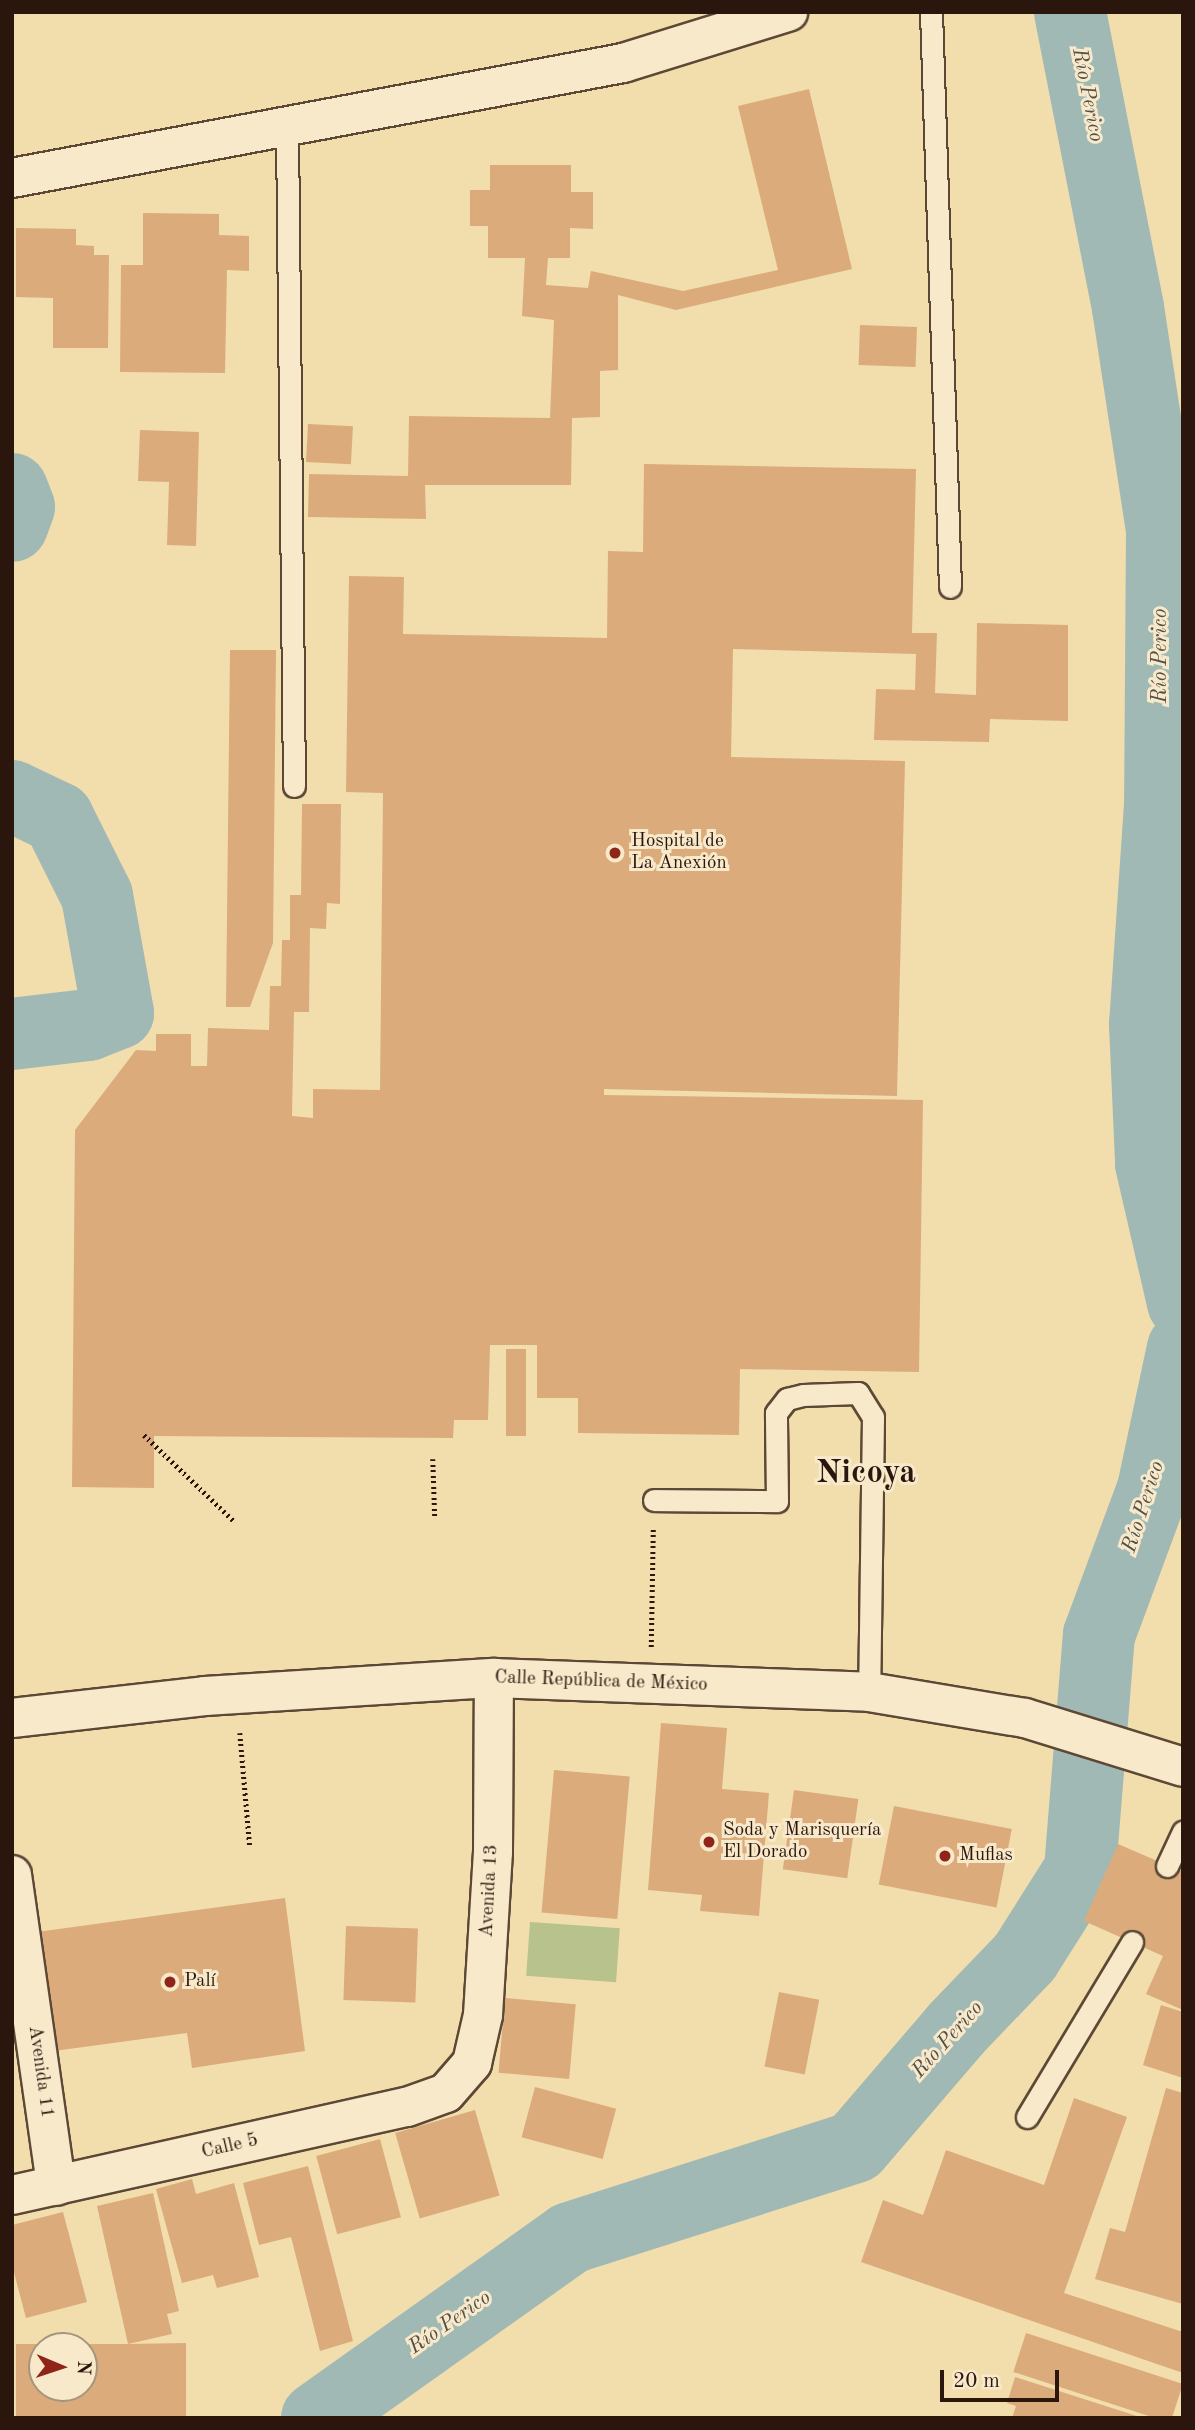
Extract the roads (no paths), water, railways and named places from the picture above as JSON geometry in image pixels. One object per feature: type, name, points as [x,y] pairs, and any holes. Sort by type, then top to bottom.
[{"type":"street","points":[[12,178],[287,129],[623,63],[788,12]]},
{"type":"street","name":"Calle República de México","points":[[12,1718],[236,1693],[494,1678],[869,1692],[1025,1718],[1183,1767]]},
{"type":"street","name":"Avenida 13","points":[[446,2093],[472,2063],[483,2015],[493,1852],[494,1678]]},
{"type":"street","name":"Avenida 11","points":[[12,1875],[56,2186]]},
{"type":"street","name":"Calle 5","points":[[12,2195],[407,2107],[446,2093]]},
{"type":"lane","points":[[931,12],[950,587]]},
{"type":"lane","points":[[287,129],[294,786]]},
{"type":"lane","points":[[654,1500],[777,1502],[776,1413],[787,1399],[803,1395],[858,1393],[873,1418],[869,1692]]},
{"type":"lane","points":[[1167,1866],[1183,1831]]},
{"type":"lane","points":[[1027,2117],[1132,1942]]},
{"type":"waterway","name":"Río Perico","points":[[1070,12],[1128,308],[1162,531],[1160,805],[1145,1024],[1151,1164],[1183,1303]]},
{"type":"waterway","points":[[12,489],[19,507],[12,526]]},
{"type":"waterway","points":[[12,796],[58,818],[97,896],[118,1013],[88,1025],[12,1034]]},
{"type":"waterway","name":"Río Perico","points":[[317,2418],[570,2238],[855,2147],[956,2029],[1025,1957],[1080,1870],[1099,1635],[1153,1489],[1183,1348]]},
{"type":"place","name":"Hospital de La Anexión","points":[[615,853]]},
{"type":"place","name":"Soda y Marisquería El Dorado","points":[[709,1842]]},
{"type":"place","name":"Muflas","points":[[945,1856]]},
{"type":"place","name":"Palí","points":[[170,1982]]},
{"type":"district","name":"Nicoya","points":[[866,1474]]}]
